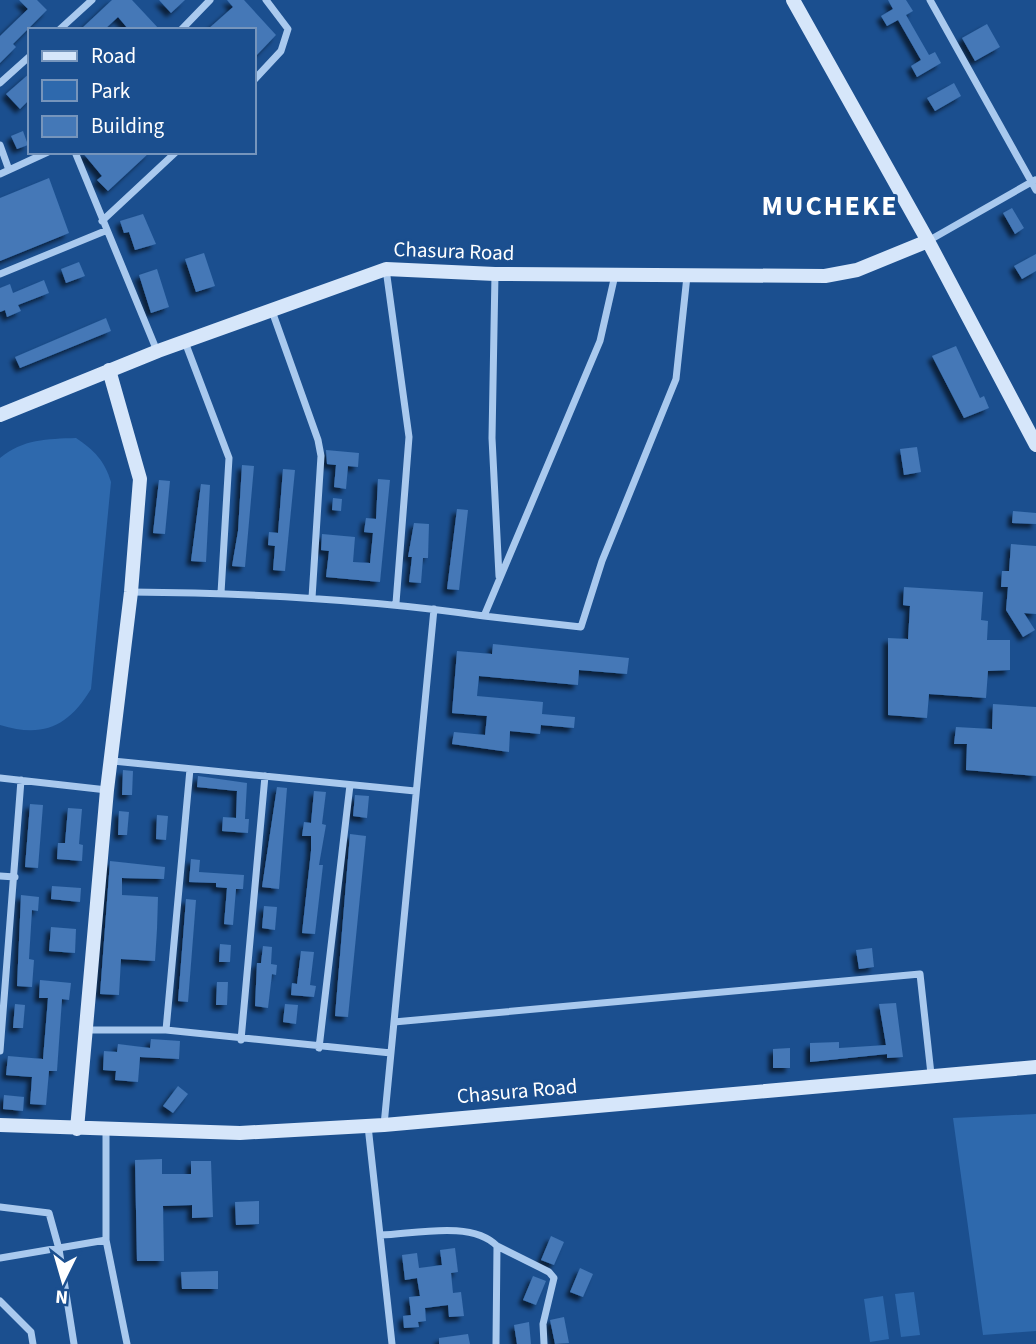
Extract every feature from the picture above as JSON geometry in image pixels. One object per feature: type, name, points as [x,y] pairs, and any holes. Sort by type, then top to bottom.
[{"type":"street","points":[[61,28],[92,0]]},
{"type":"street","points":[[183,28],[210,0]]},
{"type":"street","points":[[256,78],[281,51],[288,29],[266,0]]},
{"type":"street","points":[[793,0],[928,241],[1036,444]]},
{"type":"street","points":[[928,241],[1035,184],[930,0]]},
{"type":"street","points":[[0,83],[28,58]]},
{"type":"street","points":[[0,145],[9,170]]},
{"type":"street","points":[[0,174],[44,154]]},
{"type":"street","points":[[76,154],[105,231],[158,351]]},
{"type":"street","points":[[102,221],[174,154]]},
{"type":"street","points":[[0,274],[105,231]]},
{"type":"street","name":"Chasura Road","points":[[0,415],[158,351],[386,269],[495,274],[825,276],[857,270],[928,241]]},
{"type":"street","points":[[386,269],[409,437],[396,603]]},
{"type":"street","points":[[495,274],[492,438],[499,577]]},
{"type":"street","points":[[484,616],[600,341],[615,274]]},
{"type":"street","points":[[131,592],[221,593],[396,603],[581,627],[601,561],[676,379],[687,275]]},
{"type":"street","points":[[272,311],[318,440],[321,456],[312,598]]},
{"type":"street","points":[[185,342],[229,458],[221,593]]},
{"type":"street","points":[[78,1129],[107,790],[113,761],[131,592],[140,479],[109,370]]},
{"type":"street","points":[[384,1125],[434,609]]},
{"type":"street","points":[[113,761],[415,791]]},
{"type":"street","points":[[166,1030],[190,769]]},
{"type":"street","points":[[241,1040],[265,776]]},
{"type":"street","points":[[0,778],[107,790]]},
{"type":"street","points":[[0,1051],[22,780]]},
{"type":"street","points":[[319,1048],[350,785]]},
{"type":"street","points":[[0,876],[15,877]]},
{"type":"street","points":[[394,1021],[920,974],[931,1074]]},
{"type":"street","points":[[88,1030],[166,1030],[391,1054]]},
{"type":"street","name":"Chasura Road","points":[[0,1125],[240,1133],[368,1126],[931,1074],[1036,1067]]},
{"type":"street","points":[[368,1126],[391,1344]]},
{"type":"street","points":[[106,1130],[106,1240],[127,1344]]},
{"type":"street","points":[[0,1207],[48,1213],[59,1249],[74,1344]]},
{"type":"street","points":[[381,1235],[471,1232],[491,1239],[497,1245],[550,1272],[554,1278],[544,1324],[544,1344]]},
{"type":"street","points":[[0,1258],[106,1240]]},
{"type":"street","points":[[496,1344],[497,1245]]},
{"type":"street","points":[[0,1301],[31,1332],[33,1344]]},
{"type":"green space","points":[[76,438],[98,457],[111,482],[91,689],[63,721],[42,729],[15,729],[0,725],[0,458],[27,444]]},
{"type":"green space","points":[[1036,1114],[1036,1331],[983,1335],[953,1118]]},
{"type":"green space","points":[[914,1292],[920,1335],[901,1337],[895,1294]]},
{"type":"green space","points":[[883,1296],[889,1339],[870,1342],[864,1299]]},
{"type":"building","points":[[19,0],[37,0],[47,10],[13,44],[16,47],[0,63],[0,36],[28,9]]},
{"type":"building","points":[[112,0],[132,0],[158,28],[127,28],[118,17],[106,28],[82,28]]},
{"type":"building","points":[[159,0],[185,0],[171,13]]},
{"type":"building","points":[[227,0],[244,0],[276,35],[256,56],[256,28],[209,28],[233,7]]},
{"type":"building","points":[[888,0],[906,0],[913,11],[906,15],[929,55],[935,52],[941,63],[917,77],[911,66],[921,60],[898,20],[887,26],[881,16],[893,9]]},
{"type":"building","points":[[987,24],[1000,47],[975,61],[962,38]]},
{"type":"building","points":[[28,75],[28,101],[20,109],[6,94]]},
{"type":"building","points":[[954,83],[961,96],[935,111],[927,98]]},
{"type":"building","points":[[23,131],[28,145],[17,149],[11,136]]},
{"type":"building","points":[[84,154],[148,154],[108,191],[97,180],[102,176]]},
{"type":"building","points":[[49,178],[69,233],[0,261],[0,198]]},
{"type":"building","points":[[1012,208],[1024,228],[1015,234],[1003,213]]},
{"type":"building","points":[[143,214],[156,244],[135,250],[129,232],[124,233],[120,221]]},
{"type":"building","points":[[204,253],[215,286],[196,292],[185,259]]},
{"type":"building","points":[[1036,254],[1036,271],[1022,279],[1014,266]]},
{"type":"building","points":[[79,262],[85,276],[66,283],[61,269]]},
{"type":"building","points":[[157,269],[169,307],[151,313],[139,275]]},
{"type":"building","points":[[44,280],[49,293],[18,305],[21,311],[7,317],[5,310],[0,312],[0,288],[10,284],[13,293]]},
{"type":"building","points":[[106,318],[111,331],[20,368],[15,357]]},
{"type":"building","points":[[956,346],[980,398],[984,396],[989,408],[964,418],[932,356]]},
{"type":"building","points":[[917,447],[921,472],[904,475],[900,449]]},
{"type":"building","points":[[326,450],[359,453],[358,467],[348,466],[346,489],[334,487],[336,465],[327,464]]},
{"type":"building","points":[[242,465],[254,466],[245,567],[232,566],[238,531]]},
{"type":"building","points":[[283,469],[295,470],[285,571],[273,570],[275,546],[268,545],[269,532],[278,533]]},
{"type":"building","points":[[378,479],[390,480],[380,582],[326,577],[329,551],[321,550],[322,534],[355,537],[353,562],[370,563],[373,533],[364,532],[366,518],[376,519]]},
{"type":"building","points":[[159,480],[170,481],[165,534],[153,533]]},
{"type":"building","points":[[201,484],[210,485],[206,562],[191,561]]},
{"type":"building","points":[[333,498],[342,499],[341,511],[332,510]]},
{"type":"building","points":[[457,509],[468,510],[459,590],[447,589]]},
{"type":"building","points":[[1013,511],[1036,513],[1036,524],[1012,523]]},
{"type":"building","points":[[414,523],[429,524],[428,558],[423,558],[421,583],[409,582],[412,557],[408,557]]},
{"type":"building","points":[[1011,544],[1036,546],[1036,614],[1024,613],[1035,630],[1023,637],[1006,610],[1008,587],[1001,587],[1002,571],[1009,571]]},
{"type":"building","points":[[904,587],[983,592],[981,620],[988,621],[987,640],[1010,640],[1010,670],[988,671],[986,698],[929,694],[927,718],[888,715],[888,638],[908,639],[910,606],[903,605]]},
{"type":"building","points":[[493,644],[629,658],[627,674],[579,670],[578,685],[479,676],[477,696],[543,702],[542,714],[575,717],[574,728],[541,725],[540,734],[510,731],[509,752],[452,744],[454,732],[485,735],[487,716],[452,713],[457,651],[492,654]]},
{"type":"building","points":[[993,704],[1036,707],[1036,776],[966,770],[967,744],[954,744],[956,727],[992,729]]},
{"type":"building","points":[[123,770],[133,771],[132,795],[122,795]]},
{"type":"building","points":[[198,776],[247,783],[245,819],[249,819],[248,833],[222,831],[223,817],[236,818],[237,791],[197,787]]},
{"type":"building","points":[[277,787],[287,788],[279,889],[262,887]]},
{"type":"building","points":[[314,791],[326,792],[322,824],[326,825],[319,865],[323,865],[315,934],[302,933],[311,836],[302,836],[304,822],[311,823]]},
{"type":"building","points":[[355,795],[369,796],[367,818],[353,816]]},
{"type":"building","points":[[30,804],[43,805],[38,868],[25,867]]},
{"type":"building","points":[[68,808],[82,809],[79,844],[83,845],[82,861],[57,859],[58,843],[65,843]]},
{"type":"building","points":[[119,811],[129,812],[127,835],[118,835]]},
{"type":"building","points":[[157,815],[168,816],[166,840],[156,839]]},
{"type":"building","points":[[350,834],[366,836],[348,1017],[335,1016]]},
{"type":"building","points":[[191,859],[200,860],[199,872],[244,875],[243,889],[236,889],[233,925],[224,924],[227,888],[216,887],[216,883],[189,882]]},
{"type":"building","points":[[110,861],[165,867],[164,879],[122,878],[122,895],[158,897],[155,961],[121,959],[119,995],[100,994]]},
{"type":"building","points":[[52,886],[81,888],[80,902],[51,899]]},
{"type":"building","points":[[21,895],[39,897],[38,911],[32,910],[29,959],[34,960],[32,987],[17,986]]},
{"type":"building","points":[[186,899],[196,900],[188,1002],[178,1001]]},
{"type":"building","points":[[264,906],[277,907],[275,930],[262,928]]},
{"type":"building","points":[[51,927],[76,929],[75,953],[49,951]]},
{"type":"building","points":[[220,944],[231,945],[230,962],[219,962]]},
{"type":"building","points":[[263,946],[272,947],[271,964],[277,965],[276,975],[272,974],[268,1008],[255,1006],[257,963],[261,963]]},
{"type":"building","points":[[872,948],[874,967],[859,969],[856,950]]},
{"type":"building","points":[[301,951],[314,952],[310,985],[316,986],[314,997],[291,995],[292,983],[297,984]]},
{"type":"building","points":[[40,980],[71,983],[69,1000],[62,999],[57,1071],[49,1071],[46,1105],[30,1104],[32,1077],[6,1075],[8,1056],[43,1059],[48,998],[39,998]]},
{"type":"building","points":[[217,982],[228,982],[227,1005],[216,1005]]},
{"type":"building","points":[[896,1003],[903,1057],[887,1058],[887,1054],[810,1062],[810,1043],[839,1042],[839,1048],[886,1045],[879,1004]]},
{"type":"building","points":[[15,1004],[25,1005],[23,1028],[13,1028]]},
{"type":"building","points":[[285,1004],[298,1005],[296,1024],[283,1022]]},
{"type":"building","points":[[151,1039],[180,1041],[179,1059],[140,1057],[138,1082],[115,1080],[116,1071],[103,1070],[104,1051],[117,1052],[118,1044],[150,1048]]},
{"type":"building","points":[[790,1048],[790,1068],[773,1068],[773,1049]]},
{"type":"building","points":[[178,1086],[188,1094],[173,1113],[163,1106]]},
{"type":"building","points":[[4,1095],[24,1097],[23,1111],[3,1109]]},
{"type":"building","points":[[162,1159],[162,1174],[191,1174],[191,1161],[211,1161],[213,1217],[192,1218],[192,1205],[163,1206],[164,1261],[137,1261],[135,1160]]},
{"type":"building","points":[[259,1201],[259,1224],[236,1225],[235,1202]]},
{"type":"building","points":[[551,1236],[564,1242],[554,1265],[541,1260]]},
{"type":"building","points":[[455,1248],[458,1272],[451,1273],[453,1293],[461,1292],[464,1316],[449,1317],[448,1305],[425,1308],[426,1321],[418,1322],[419,1327],[404,1328],[403,1316],[411,1315],[409,1297],[420,1296],[417,1278],[405,1280],[402,1255],[417,1253],[419,1268],[442,1265],[440,1250]]},
{"type":"building","points":[[580,1268],[593,1274],[583,1297],[570,1292]]},
{"type":"building","points":[[218,1271],[218,1289],[182,1289],[181,1272]]},
{"type":"building","points":[[533,1276],[546,1281],[536,1305],[523,1300]]},
{"type":"building","points":[[564,1317],[569,1343],[555,1344],[550,1320]]},
{"type":"building","points":[[529,1322],[531,1344],[517,1344],[514,1325]]},
{"type":"building","points":[[468,1334],[470,1344],[439,1344],[439,1338]]},
{"type":"district","name":"MUCHEKE","points":[[830,206]]}]
